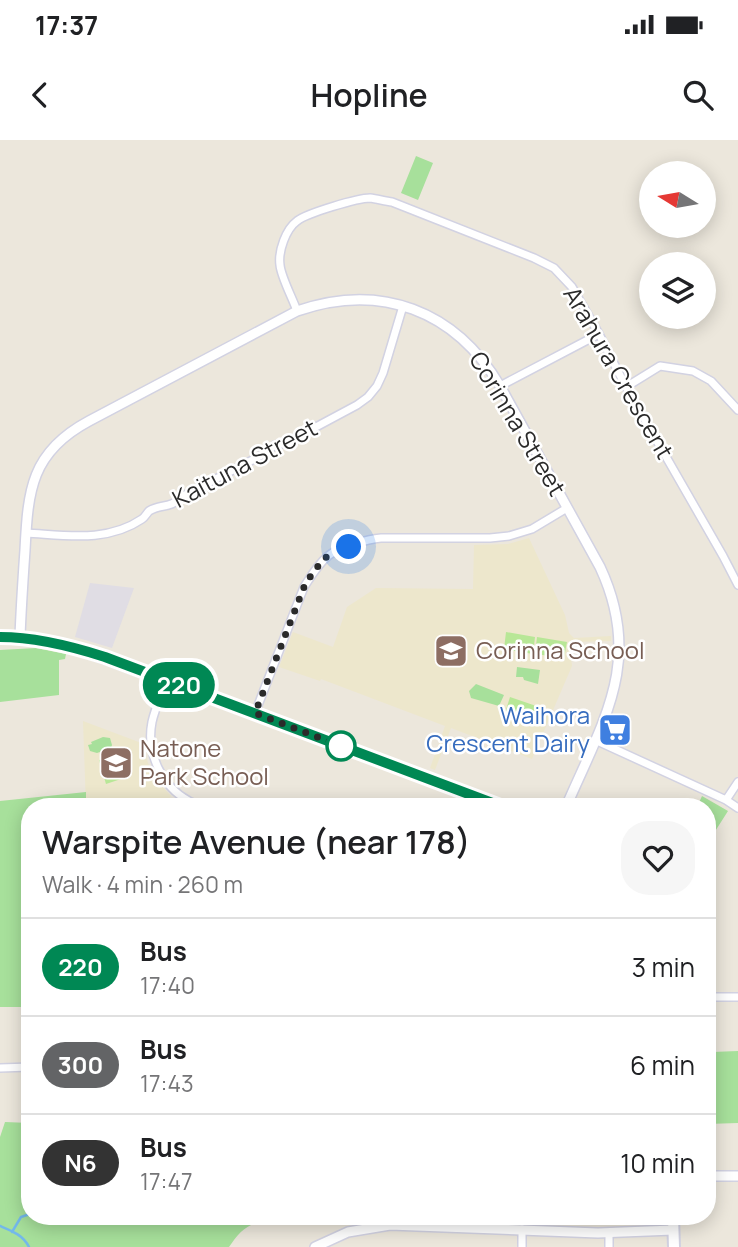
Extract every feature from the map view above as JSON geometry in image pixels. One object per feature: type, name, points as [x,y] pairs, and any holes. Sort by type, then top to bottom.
[{"type":"main road","points":[[0,637],[20,637],[72,647],[479,798]]},
{"type":"main road","points":[[673,1225],[674,1247]]},
{"type":"street","name":"Arahura Crescent","points":[[297,311],[280,266],[281,251],[287,234],[297,221],[358,200],[370,198],[392,202],[554,268],[572,287],[738,585]]},
{"type":"street","name":"Corinna Street","points":[[20,637],[28,500],[36,475],[48,454],[65,436],[297,311],[330,302],[355,299],[403,306],[433,318],[455,332],[481,358],[500,386],[608,584],[618,627],[619,660],[615,686],[608,709],[570,798]]},
{"type":"street","name":"Kaituna Street","points":[[26,533],[96,536],[117,531],[159,507],[167,507],[177,502],[183,496],[275,445],[292,442],[300,435],[357,405],[377,386],[403,306]]},
{"type":"street","points":[[500,386],[599,334]]},
{"type":"street","points":[[626,387],[660,366],[693,371],[711,381],[738,410]]},
{"type":"street","points":[[255,713],[304,587],[329,554],[369,539],[509,536],[531,529],[567,508]]},
{"type":"street","points":[[167,680],[152,724],[151,742],[158,768],[169,785],[184,798]]},
{"type":"street","points":[[594,740],[726,800],[738,808]]},
{"type":"street","points":[[726,800],[738,782]]},
{"type":"street","points":[[716,997],[738,997]]},
{"type":"street","points":[[0,1068],[21,1067]]},
{"type":"street","points":[[716,1176],[738,1176]]},
{"type":"street","points":[[315,1247],[348,1232],[390,1225],[609,1233],[673,1230]]},
{"type":"street","points":[[522,1229],[522,1247]]},
{"type":"street","points":[[609,1233],[609,1247]]},
{"type":"shaded area","name":"Corinna School","points":[[529,538],[565,615],[569,633],[574,638],[611,636],[611,641],[574,642],[570,648],[572,666],[532,759],[451,728],[435,770],[430,768],[445,726],[321,679],[320,681],[279,667],[293,632],[333,647],[347,607],[376,588],[473,589],[474,545],[508,544]]},
{"type":"shaded area","points":[[90,583],[134,588],[112,648],[75,637]]},
{"type":"shaded area","name":"Natone Park School","points":[[83,721],[144,744],[151,771],[171,796],[170,798],[86,798]]},
{"type":"green space","points":[[416,156],[433,163],[418,200],[401,193]]},
{"type":"green space","points":[[506,632],[535,637],[533,654],[504,649]]},
{"type":"green space","points":[[537,637],[567,642],[564,658],[535,654]]},
{"type":"green space","points":[[36,648],[66,654],[65,659],[59,660],[59,695],[0,702],[0,650]]},
{"type":"green space","points":[[517,667],[540,670],[538,684],[524,680],[523,677],[516,677]]},
{"type":"green space","points":[[476,684],[504,695],[499,706],[471,698],[469,691]]},
{"type":"green space","points":[[510,697],[542,708],[537,723],[505,713]]},
{"type":"green space","points":[[103,737],[110,738],[111,748],[97,753],[90,751],[88,745]]},
{"type":"green space","points":[[113,755],[121,779],[106,784],[99,760]]},
{"type":"green space","points":[[86,792],[86,798],[29,798]]},
{"type":"green space","points":[[21,799],[21,1007],[0,1007],[0,801]]},
{"type":"green space","points":[[716,804],[728,811],[716,830]]},
{"type":"green space","points":[[738,1051],[738,1123],[716,1124],[716,1052]]},
{"type":"green space","points":[[5,1122],[21,1123],[21,1225],[251,1225],[239,1234],[229,1247],[0,1247],[0,1137]]},
{"type":"waterway","points":[[12,1232],[21,1217]]},
{"type":"waterway","points":[[0,1226],[20,1236],[29,1247]]},
{"type":"bus line","name":"220","points":[[0,637],[20,637],[72,647],[105,657],[479,798]]},
{"type":"place","name":"Corinna School","points":[[451,651]]},
{"type":"place","name":"Waihora Crescent Dairy","points":[[615,730]]},
{"type":"place","name":"Natone Park School","points":[[116,763]]},
{"type":"route","points":[[341,746],[255,713],[304,587],[329,554],[349,547]]}]
